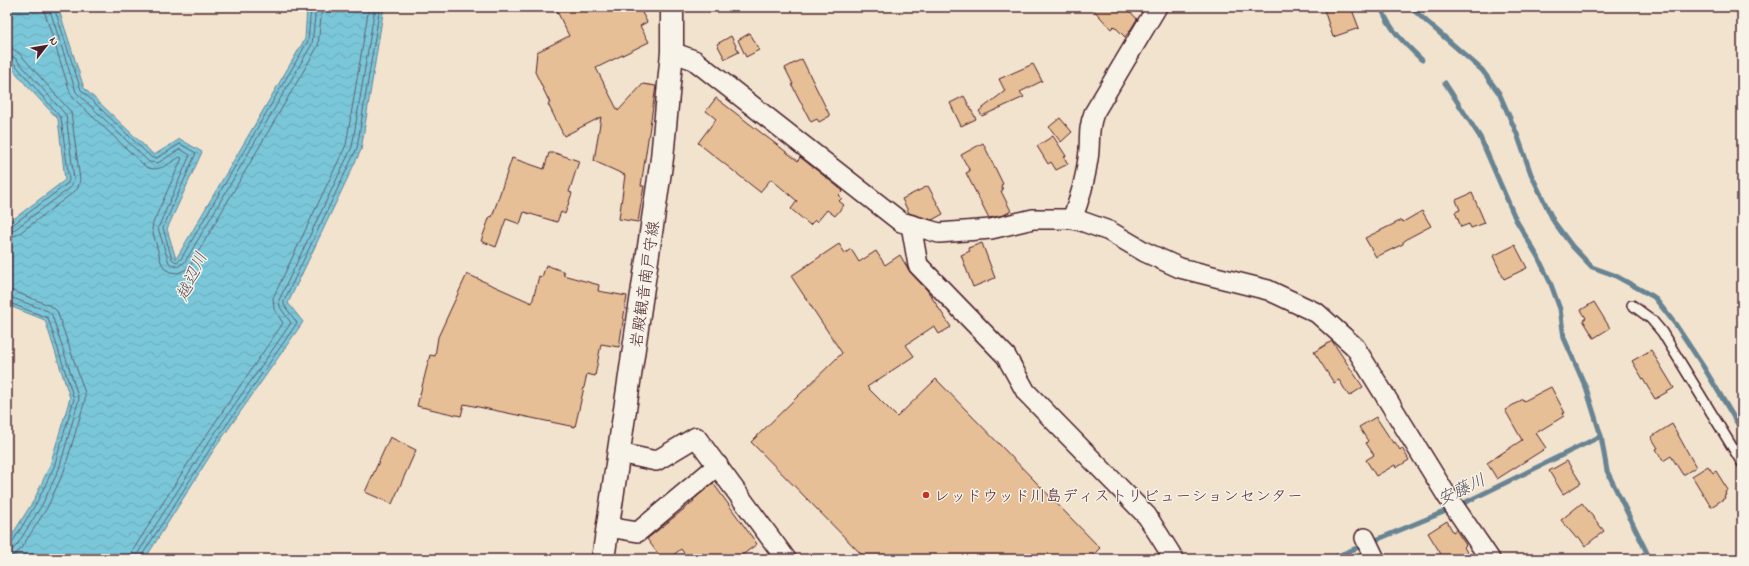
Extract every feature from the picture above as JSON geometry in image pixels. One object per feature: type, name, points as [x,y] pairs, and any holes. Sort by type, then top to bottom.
[{"type":"main road","name":"岩殿観音南戸守線","points":[[603,559],[662,158],[672,52],[672,7]]},
{"type":"street","points":[[1072,219],[1082,192],[1088,157],[1089,125],[1094,113],[1157,7]]},
{"type":"street","points":[[672,52],[694,60],[855,188],[901,222],[939,233],[991,229],[1033,219],[1072,219],[1104,229],[1161,260],[1180,268],[1268,290],[1317,313],[1354,347],[1447,496],[1490,559]]},
{"type":"street","points":[[912,225],[918,265],[1006,356],[1026,392],[1147,516],[1174,559]]},
{"type":"street","points":[[619,453],[656,460],[696,437],[786,559]]},
{"type":"street","points":[[608,527],[638,532],[718,466]]},
{"type":"street","points":[[1365,538],[1375,559]]},
{"type":"lane","points":[[1632,305],[1651,318],[1662,332],[1742,462]]},
{"type":"water","name":"越辺川","points":[[7,7],[58,7],[84,88],[154,155],[180,139],[202,152],[167,229],[176,259],[305,39],[307,7],[384,7],[361,150],[288,303],[303,322],[213,451],[145,559],[7,559],[7,543],[34,500],[50,465],[70,398],[45,320],[7,305],[7,224],[65,180],[58,119],[7,62]]},
{"type":"building","points":[[555,7],[639,7],[647,22],[640,26],[649,42],[596,68],[618,111],[643,84],[656,86],[641,186],[644,186],[638,222],[619,219],[625,175],[594,161],[601,117],[564,136],[548,104],[550,103],[535,72],[537,52],[569,36]]},
{"type":"building","points":[[1091,7],[1126,7],[1137,19],[1125,37],[1114,26],[1111,29]]},
{"type":"building","points":[[1323,7],[1351,7],[1359,28],[1333,37]]},
{"type":"building","points":[[750,33],[759,50],[746,57],[738,40]]},
{"type":"building","points":[[731,36],[739,52],[725,59],[717,44]]},
{"type":"building","points":[[802,59],[830,116],[819,122],[817,119],[811,122],[785,68]]},
{"type":"building","points":[[1033,64],[1042,81],[1020,92],[1024,97],[982,116],[979,111],[1005,91],[999,79]]},
{"type":"building","points":[[964,96],[976,119],[961,126],[950,103]]},
{"type":"building","points":[[716,98],[798,161],[800,157],[843,191],[839,195],[842,198],[839,201],[844,205],[835,216],[827,210],[817,222],[815,220],[810,225],[791,209],[797,201],[771,179],[760,192],[698,143],[716,119],[706,111]]},
{"type":"building","points":[[1060,118],[1072,132],[1061,142],[1049,127]]},
{"type":"building","points":[[1053,136],[1066,156],[1064,157],[1068,164],[1056,170],[1051,162],[1048,164],[1037,146]]},
{"type":"building","points":[[983,143],[1003,184],[1001,185],[1003,190],[1001,191],[1011,211],[1004,215],[989,218],[966,173],[970,171],[961,155]]},
{"type":"building","points":[[549,153],[555,153],[579,161],[569,192],[572,193],[565,214],[561,212],[557,222],[524,212],[520,224],[506,219],[496,247],[481,241],[490,216],[492,217],[512,158],[544,169]]},
{"type":"building","points":[[928,186],[943,214],[932,220],[909,213],[902,199]]},
{"type":"building","points":[[1472,193],[1485,223],[1471,228],[1469,224],[1461,227],[1455,212],[1460,210],[1456,200]]},
{"type":"building","points":[[1422,211],[1431,226],[1410,237],[1403,242],[1403,244],[1376,257],[1365,238],[1402,220],[1403,222]]},
{"type":"building","points":[[982,243],[995,278],[973,287],[961,255],[970,251],[968,248]]},
{"type":"building","name":"レッドウッド川島ディストリビューションセンター","points":[[839,244],[845,253],[851,249],[859,262],[876,251],[885,265],[900,255],[910,272],[927,290],[951,327],[939,334],[934,326],[906,345],[914,356],[867,387],[897,417],[936,379],[1100,548],[1089,559],[866,559],[751,442],[842,353],[791,276]]},
{"type":"building","points":[[1515,245],[1527,268],[1504,279],[1493,256]]},
{"type":"building","points":[[546,265],[565,272],[563,275],[599,285],[598,291],[627,296],[619,347],[601,344],[595,376],[587,374],[575,427],[464,404],[461,416],[417,406],[430,355],[435,356],[438,337],[467,274],[532,303],[539,276],[542,277]]},
{"type":"building","points":[[1594,302],[1610,328],[1594,338],[1583,320],[1586,318],[1581,310]]},
{"type":"building","points":[[1332,341],[1363,387],[1349,396],[1339,380],[1334,383],[1314,352]]},
{"type":"building","points":[[1651,350],[1674,388],[1655,399],[1632,361]]},
{"type":"building","points":[[1551,387],[1565,413],[1563,413],[1564,416],[1536,433],[1546,448],[1497,479],[1487,463],[1522,440],[1505,410],[1523,399],[1524,401]]},
{"type":"building","points":[[1376,417],[1393,443],[1395,442],[1400,450],[1402,448],[1409,460],[1396,468],[1395,465],[1376,476],[1366,460],[1374,455],[1366,443],[1368,441],[1359,427]]},
{"type":"building","points":[[1672,424],[1696,467],[1683,475],[1671,456],[1663,461],[1656,449],[1658,448],[1651,437]]},
{"type":"building","points":[[390,437],[416,450],[392,504],[365,492]]},
{"type":"building","points":[[1567,461],[1581,483],[1563,494],[1549,471]]},
{"type":"building","points":[[1708,466],[1713,473],[1716,471],[1728,490],[1725,492],[1725,498],[1711,507],[1692,476]]},
{"type":"building","points":[[713,483],[757,544],[737,559],[688,559],[681,549],[668,559],[662,559],[647,539],[694,501],[693,500]]},
{"type":"building","points":[[1582,503],[1604,531],[1585,546],[1579,537],[1577,539],[1561,520]]},
{"type":"building","points":[[1447,521],[1453,532],[1456,530],[1466,545],[1464,547],[1468,554],[1460,559],[1444,559],[1428,533]]},
{"type":"waterway","points":[[1381,7],[1393,29],[1422,60]]},
{"type":"waterway","points":[[1410,7],[1482,70],[1499,93],[1517,134],[1531,174],[1554,222],[1572,246],[1592,267],[1614,275],[1654,297],[1676,325],[1703,366],[1742,431]]},
{"type":"waterway","points":[[1445,83],[1480,137],[1516,220],[1538,257],[1550,282],[1560,309],[1564,338],[1586,388],[1601,436],[1607,471],[1650,559]]},
{"type":"waterway","name":"安藤川","points":[[1458,506],[1601,436]]},
{"type":"waterway","name":"安藤川","points":[[1371,542],[1451,509]]},
{"type":"waterway","name":"安藤川","points":[[1330,559],[1364,545]]},
{"type":"place","name":"レッドウッド川島ディストリビューションセンター","points":[[926,495]]}]
